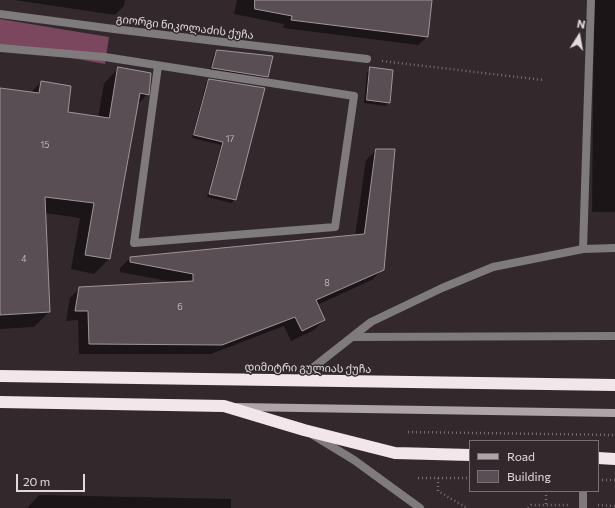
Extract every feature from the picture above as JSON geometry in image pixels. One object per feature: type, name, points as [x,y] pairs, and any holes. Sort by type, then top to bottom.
[{"type":"highway","name":"დიმიტრი გულიას ქუჩა","points":[[0,376],[615,385]]},
{"type":"highway","points":[[0,402],[224,406],[304,430],[396,453],[469,455]]},
{"type":"highway","points":[[599,458],[615,458]]},
{"type":"main road","points":[[224,406],[615,413]]},
{"type":"street","points":[[584,249],[591,0]]},
{"type":"street","name":"გიორგი ნიკოლაძის ქუჩა","points":[[0,14],[367,60]]},
{"type":"street","points":[[0,48],[105,57],[354,96],[335,227],[134,243],[158,66]]},
{"type":"street","points":[[296,381],[371,322],[442,288],[493,267],[584,249],[615,248]]},
{"type":"street","points":[[352,337],[615,336]]},
{"type":"street","points":[[304,430],[354,460],[420,508]]},
{"type":"street","points":[[583,492],[583,508]]},
{"type":"path","points":[[367,60],[543,80]]},
{"type":"path","points":[[408,432],[615,435]]},
{"type":"path","points":[[565,434],[565,440]]},
{"type":"path","points":[[418,478],[469,478]]},
{"type":"path","points":[[438,478],[438,491],[466,508]]},
{"type":"path","points":[[599,480],[615,480]]},
{"type":"path","points":[[546,492],[546,505]]},
{"type":"path","points":[[528,508],[531,505],[570,505]]},
{"type":"path","points":[[592,505],[615,506]]},
{"type":"shaded area","points":[[0,19],[109,37],[105,64],[0,45]]},
{"type":"building","points":[[255,0],[432,0],[428,37],[291,20],[292,16],[255,9]]},
{"type":"building","points":[[217,50],[273,56],[268,77],[212,68]]},
{"type":"building","points":[[118,67],[151,73],[149,95],[140,93],[110,259],[85,255],[94,203],[45,197],[50,312],[0,315],[0,88],[39,93],[41,81],[71,86],[68,112],[109,118]]},
{"type":"building","points":[[370,67],[393,70],[390,103],[367,100]]},
{"type":"building","points":[[209,79],[265,88],[236,200],[209,194],[223,142],[194,135]]},
{"type":"building","points":[[376,149],[395,149],[384,270],[316,300],[325,320],[302,331],[295,317],[222,345],[89,344],[88,311],[75,311],[79,287],[193,281],[193,274],[130,262],[130,257],[364,234]]}]
